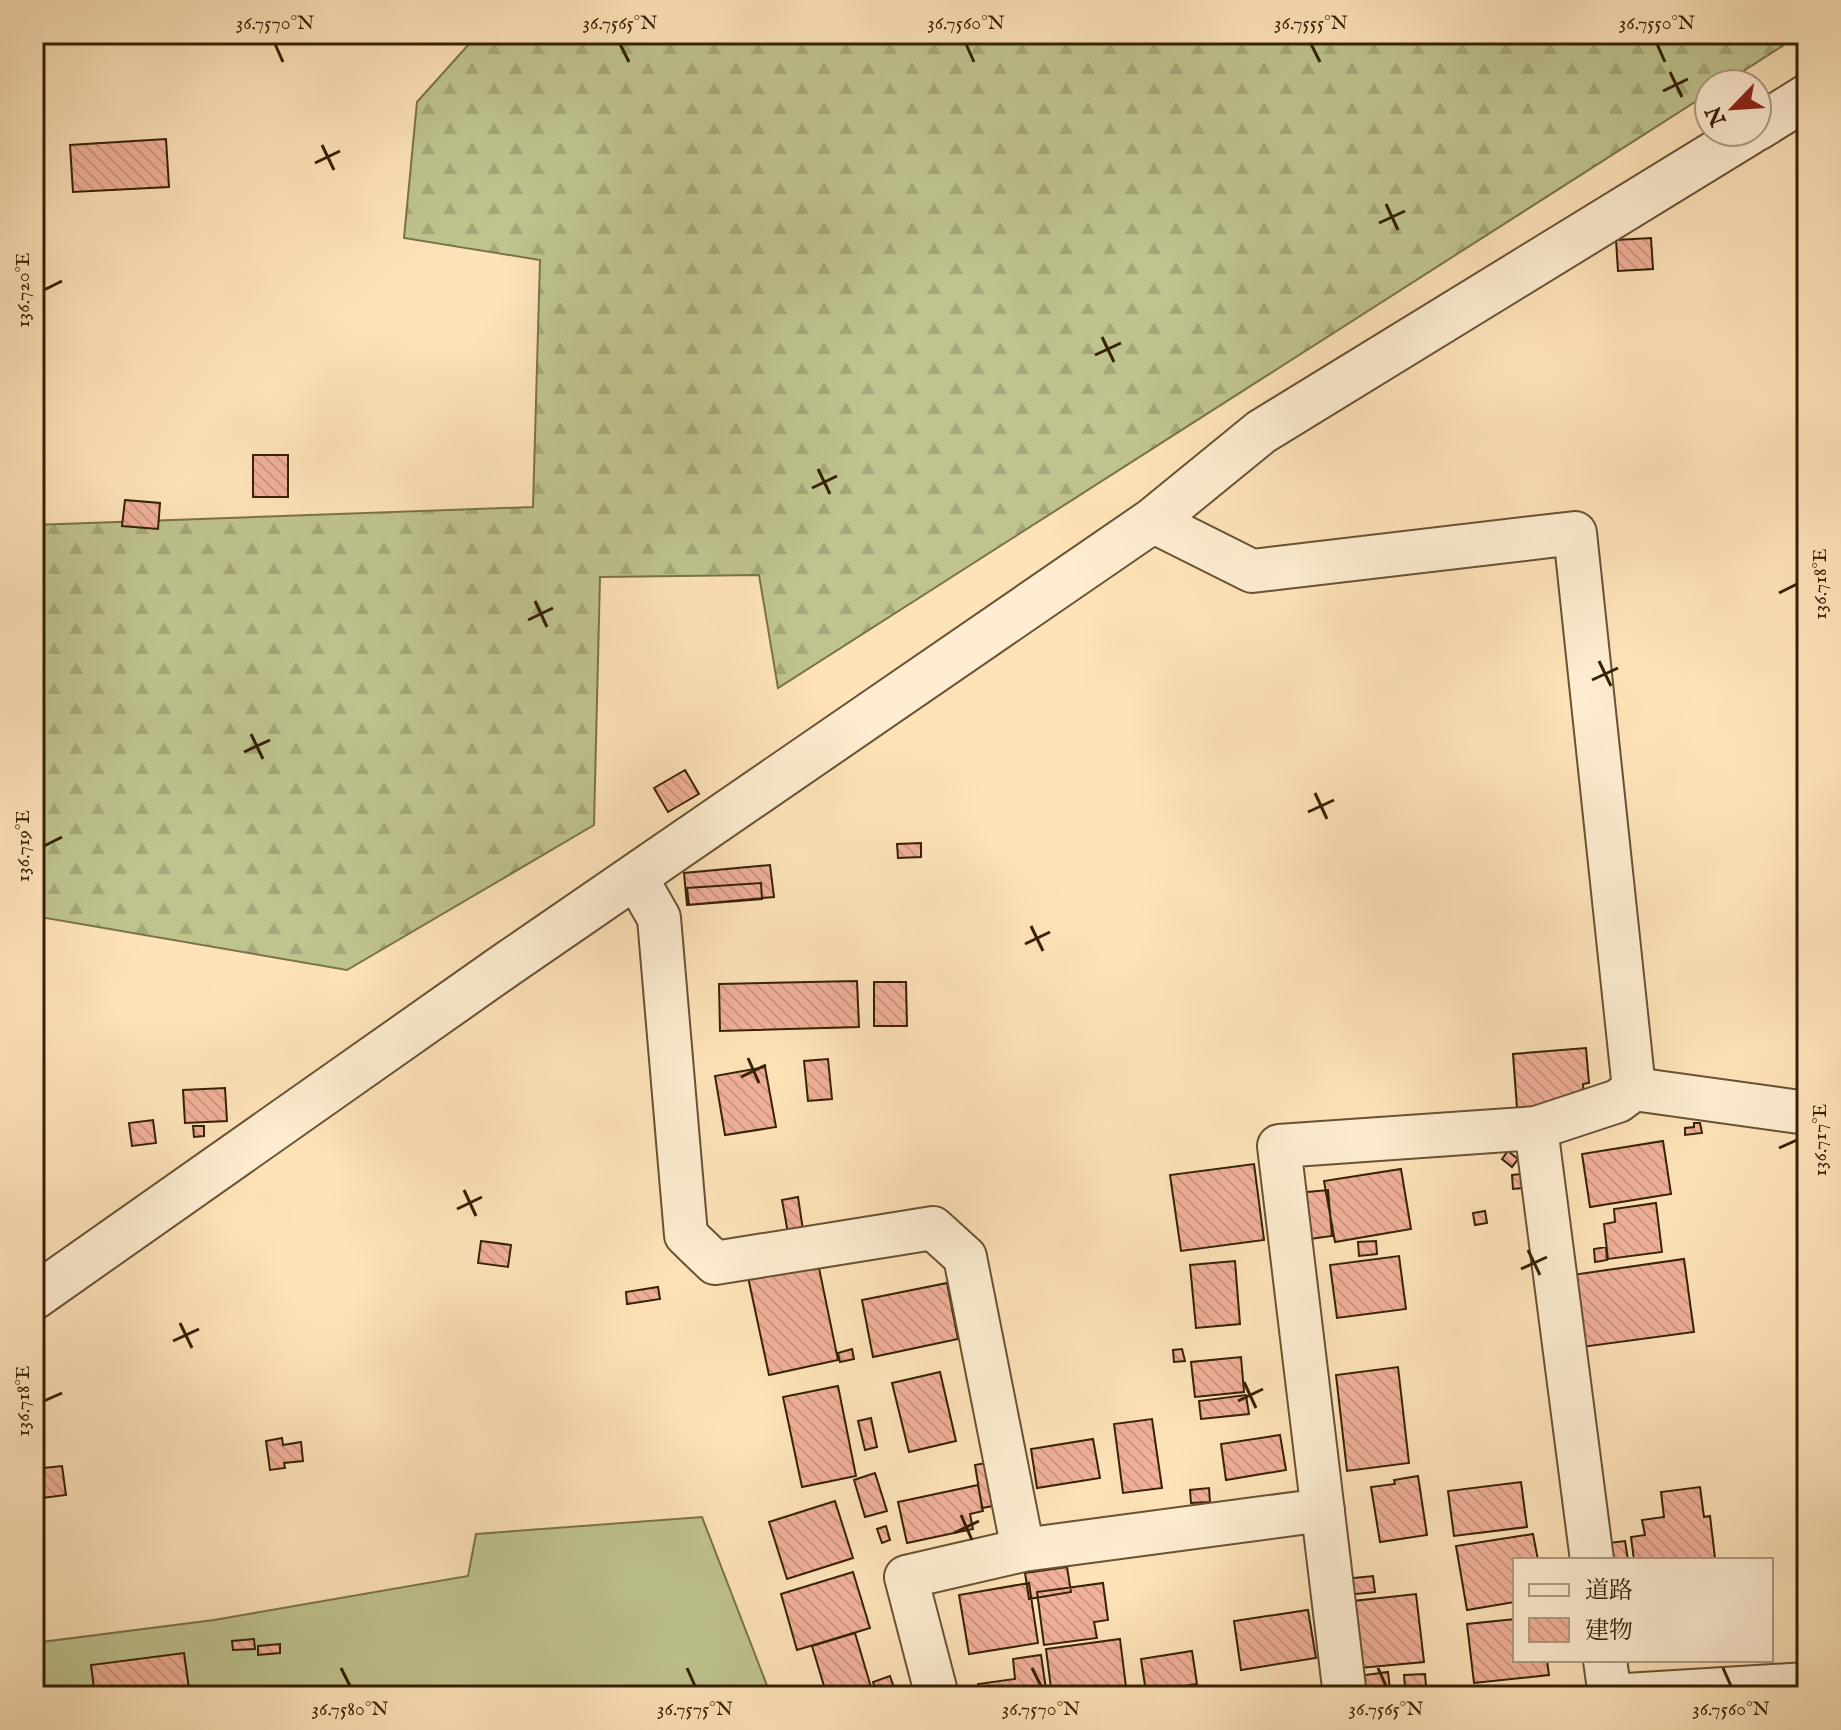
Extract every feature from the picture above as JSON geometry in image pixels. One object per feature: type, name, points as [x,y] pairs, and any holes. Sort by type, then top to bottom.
[{"type":"street","points":[[1773,118],[1807,97]]},
{"type":"street","points":[[34,1297],[635,876],[1152,521],[1261,432],[1724,148]]},
{"type":"street","points":[[1152,521],[1252,571],[1575,533],[1634,1089]]},
{"type":"street","points":[[635,876],[659,918],[686,1235],[715,1263],[933,1228],[965,1257],[1023,1550]]},
{"type":"street","points":[[1345,1696],[1279,1146],[1536,1128],[1618,1101],[1634,1089],[1807,1113]]},
{"type":"street","points":[[1536,1128],[1592,1558]]},
{"type":"street","points":[[937,1696],[906,1577],[1023,1550],[1323,1510]]},
{"type":"street","points":[[1605,1662],[1610,1696],[1807,1684]]},
{"type":"green space","points":[[478,34],[1801,34],[1748,68],[1693,68],[1693,103],[778,688],[759,575],[600,577],[594,825],[347,970],[34,916],[34,525],[533,507],[540,260],[404,238],[417,102]]},
{"type":"green space","points":[[702,1517],[771,1696],[34,1696],[34,1643],[214,1620],[468,1576],[476,1534]]},
{"type":"building","points":[[412,34],[436,34],[436,39],[412,38]]},
{"type":"building","points":[[166,139],[169,187],[73,192],[70,145]]},
{"type":"building","points":[[1651,238],[1653,269],[1618,271],[1616,240]]},
{"type":"building","points":[[253,455],[288,455],[288,497],[253,497]]},
{"type":"building","points":[[125,500],[160,503],[158,529],[122,526]]},
{"type":"building","points":[[685,770],[699,794],[668,812],[654,788]]},
{"type":"building","points":[[921,843],[921,857],[898,858],[897,844]]},
{"type":"building","points":[[770,865],[774,897],[687,905],[684,873]]},
{"type":"building","points":[[761,883],[762,899],[689,905],[687,888]]},
{"type":"building","points":[[857,981],[859,1027],[720,1031],[719,984]]},
{"type":"building","points":[[874,982],[906,982],[907,1026],[874,1026]]},
{"type":"building","points":[[1586,1048],[1589,1083],[1583,1084],[1584,1097],[1572,1104],[1517,1108],[1513,1054]]},
{"type":"building","points":[[828,1059],[832,1099],[808,1101],[804,1061]]},
{"type":"building","points":[[765,1067],[776,1127],[725,1135],[715,1076]]},
{"type":"building","points":[[225,1088],[227,1121],[185,1123],[183,1090]]},
{"type":"building","points":[[153,1120],[156,1143],[132,1146],[129,1123]]},
{"type":"building","points":[[1694,1123],[1700,1123],[1702,1133],[1685,1135],[1685,1128],[1694,1127]]},
{"type":"building","points":[[193,1126],[204,1126],[204,1136],[194,1137]]},
{"type":"building","points":[[1663,1141],[1671,1194],[1590,1207],[1582,1154]]},
{"type":"building","points":[[1508,1151],[1518,1159],[1512,1167],[1502,1159]]},
{"type":"building","points":[[1254,1164],[1264,1240],[1181,1251],[1170,1175]]},
{"type":"building","points":[[1401,1169],[1411,1229],[1335,1242],[1324,1181]]},
{"type":"building","points":[[1521,1174],[1523,1188],[1513,1189],[1512,1175]]},
{"type":"building","points":[[1328,1190],[1332,1236],[1302,1240],[1297,1193]]},
{"type":"building","points":[[798,1197],[803,1230],[788,1233],[782,1200]]},
{"type":"building","points":[[1656,1203],[1662,1252],[1608,1259],[1604,1224],[1615,1222],[1614,1209]]},
{"type":"building","points":[[1485,1211],[1487,1223],[1475,1225],[1473,1213]]},
{"type":"building","points":[[481,1241],[511,1245],[508,1267],[478,1263]]},
{"type":"building","points":[[1376,1241],[1377,1254],[1359,1256],[1358,1242]]},
{"type":"building","points":[[1606,1247],[1607,1260],[1595,1262],[1594,1249]]},
{"type":"building","points":[[1399,1256],[1406,1309],[1337,1318],[1330,1265]]},
{"type":"building","points":[[1684,1259],[1694,1332],[1582,1347],[1572,1275]]},
{"type":"building","points":[[1235,1261],[1240,1324],[1196,1328],[1190,1265]]},
{"type":"building","points":[[818,1263],[838,1360],[769,1375],[748,1277]]},
{"type":"building","points":[[947,1283],[958,1339],[873,1357],[862,1300]]},
{"type":"building","points":[[658,1287],[660,1299],[627,1304],[626,1292]]},
{"type":"building","points":[[852,1349],[854,1359],[840,1362],[838,1353]]},
{"type":"building","points":[[1182,1349],[1185,1361],[1174,1362],[1173,1350]]},
{"type":"building","points":[[1241,1357],[1244,1392],[1195,1397],[1191,1362]]},
{"type":"building","points":[[1398,1367],[1409,1463],[1347,1471],[1336,1375]]},
{"type":"building","points":[[940,1372],[956,1441],[909,1452],[892,1383]]},
{"type":"building","points":[[838,1386],[856,1476],[802,1487],[783,1397]]},
{"type":"building","points":[[1246,1395],[1249,1414],[1201,1419],[1199,1401]]},
{"type":"building","points":[[871,1418],[877,1447],[865,1450],[858,1421]]},
{"type":"building","points":[[1152,1419],[1162,1488],[1123,1493],[1114,1424]]},
{"type":"building","points":[[1280,1435],[1286,1470],[1226,1480],[1221,1444]]},
{"type":"building","points":[[282,1438],[283,1445],[301,1442],[303,1461],[284,1463],[285,1468],[270,1470],[266,1441]]},
{"type":"building","points":[[1093,1439],[1100,1478],[1037,1488],[1031,1449]]},
{"type":"building","points":[[991,1462],[999,1505],[982,1508],[975,1465]]},
{"type":"building","points":[[62,1466],[66,1495],[34,1499],[34,1469]]},
{"type":"building","points":[[875,1473],[887,1511],[865,1517],[854,1480]]},
{"type":"building","points":[[1418,1476],[1427,1535],[1380,1542],[1371,1487],[1395,1484],[1394,1480]]},
{"type":"building","points":[[1521,1482],[1527,1527],[1454,1536],[1448,1491]]},
{"type":"building","points":[[978,1485],[983,1511],[970,1514],[973,1529],[907,1543],[898,1502]]},
{"type":"building","points":[[1700,1487],[1704,1517],[1710,1516],[1715,1558],[1634,1558],[1631,1537],[1645,1535],[1642,1520],[1664,1517],[1661,1492]]},
{"type":"building","points":[[1209,1488],[1210,1502],[1191,1503],[1190,1490]]},
{"type":"building","points":[[835,1501],[853,1558],[787,1579],[769,1522]]},
{"type":"building","points":[[886,1526],[890,1540],[882,1543],[877,1529]]},
{"type":"building","points":[[1533,1534],[1538,1558],[1513,1558],[1513,1602],[1467,1610],[1456,1546]]},
{"type":"building","points":[[1625,1541],[1628,1558],[1602,1558],[1600,1544]]},
{"type":"building","points":[[1067,1567],[1071,1592],[1029,1599],[1025,1573]]},
{"type":"building","points":[[853,1572],[870,1628],[797,1650],[781,1594]]},
{"type":"building","points":[[1373,1576],[1375,1592],[1346,1595],[1344,1579]]},
{"type":"building","points":[[1029,1583],[1038,1643],[969,1654],[959,1595]]},
{"type":"building","points":[[1103,1583],[1108,1620],[1094,1622],[1097,1638],[1044,1645],[1037,1592]]},
{"type":"building","points":[[1416,1594],[1424,1662],[1360,1668],[1353,1601]]},
{"type":"building","points":[[1308,1610],[1316,1658],[1241,1670],[1234,1621]]},
{"type":"building","points":[[1513,1619],[1513,1662],[1547,1662],[1549,1675],[1474,1683],[1467,1624]]},
{"type":"building","points":[[855,1633],[873,1694],[827,1696],[812,1646]]},
{"type":"building","points":[[254,1639],[255,1649],[233,1650],[232,1641]]},
{"type":"building","points":[[1120,1639],[1127,1695],[1052,1696],[1046,1649]]},
{"type":"building","points":[[280,1644],[280,1653],[258,1655],[258,1646]]},
{"type":"building","points":[[1192,1651],[1197,1684],[1146,1692],[1141,1659]]},
{"type":"building","points":[[184,1653],[190,1696],[95,1696],[91,1665]]},
{"type":"building","points":[[1041,1655],[1047,1696],[980,1696],[978,1684],[1015,1679],[1013,1659]]},
{"type":"building","points":[[1388,1672],[1390,1689],[1361,1692],[1358,1676]]},
{"type":"building","points":[[1425,1674],[1426,1686],[1405,1687],[1404,1675]]},
{"type":"building","points":[[890,1676],[895,1690],[878,1695],[873,1682]]}]
